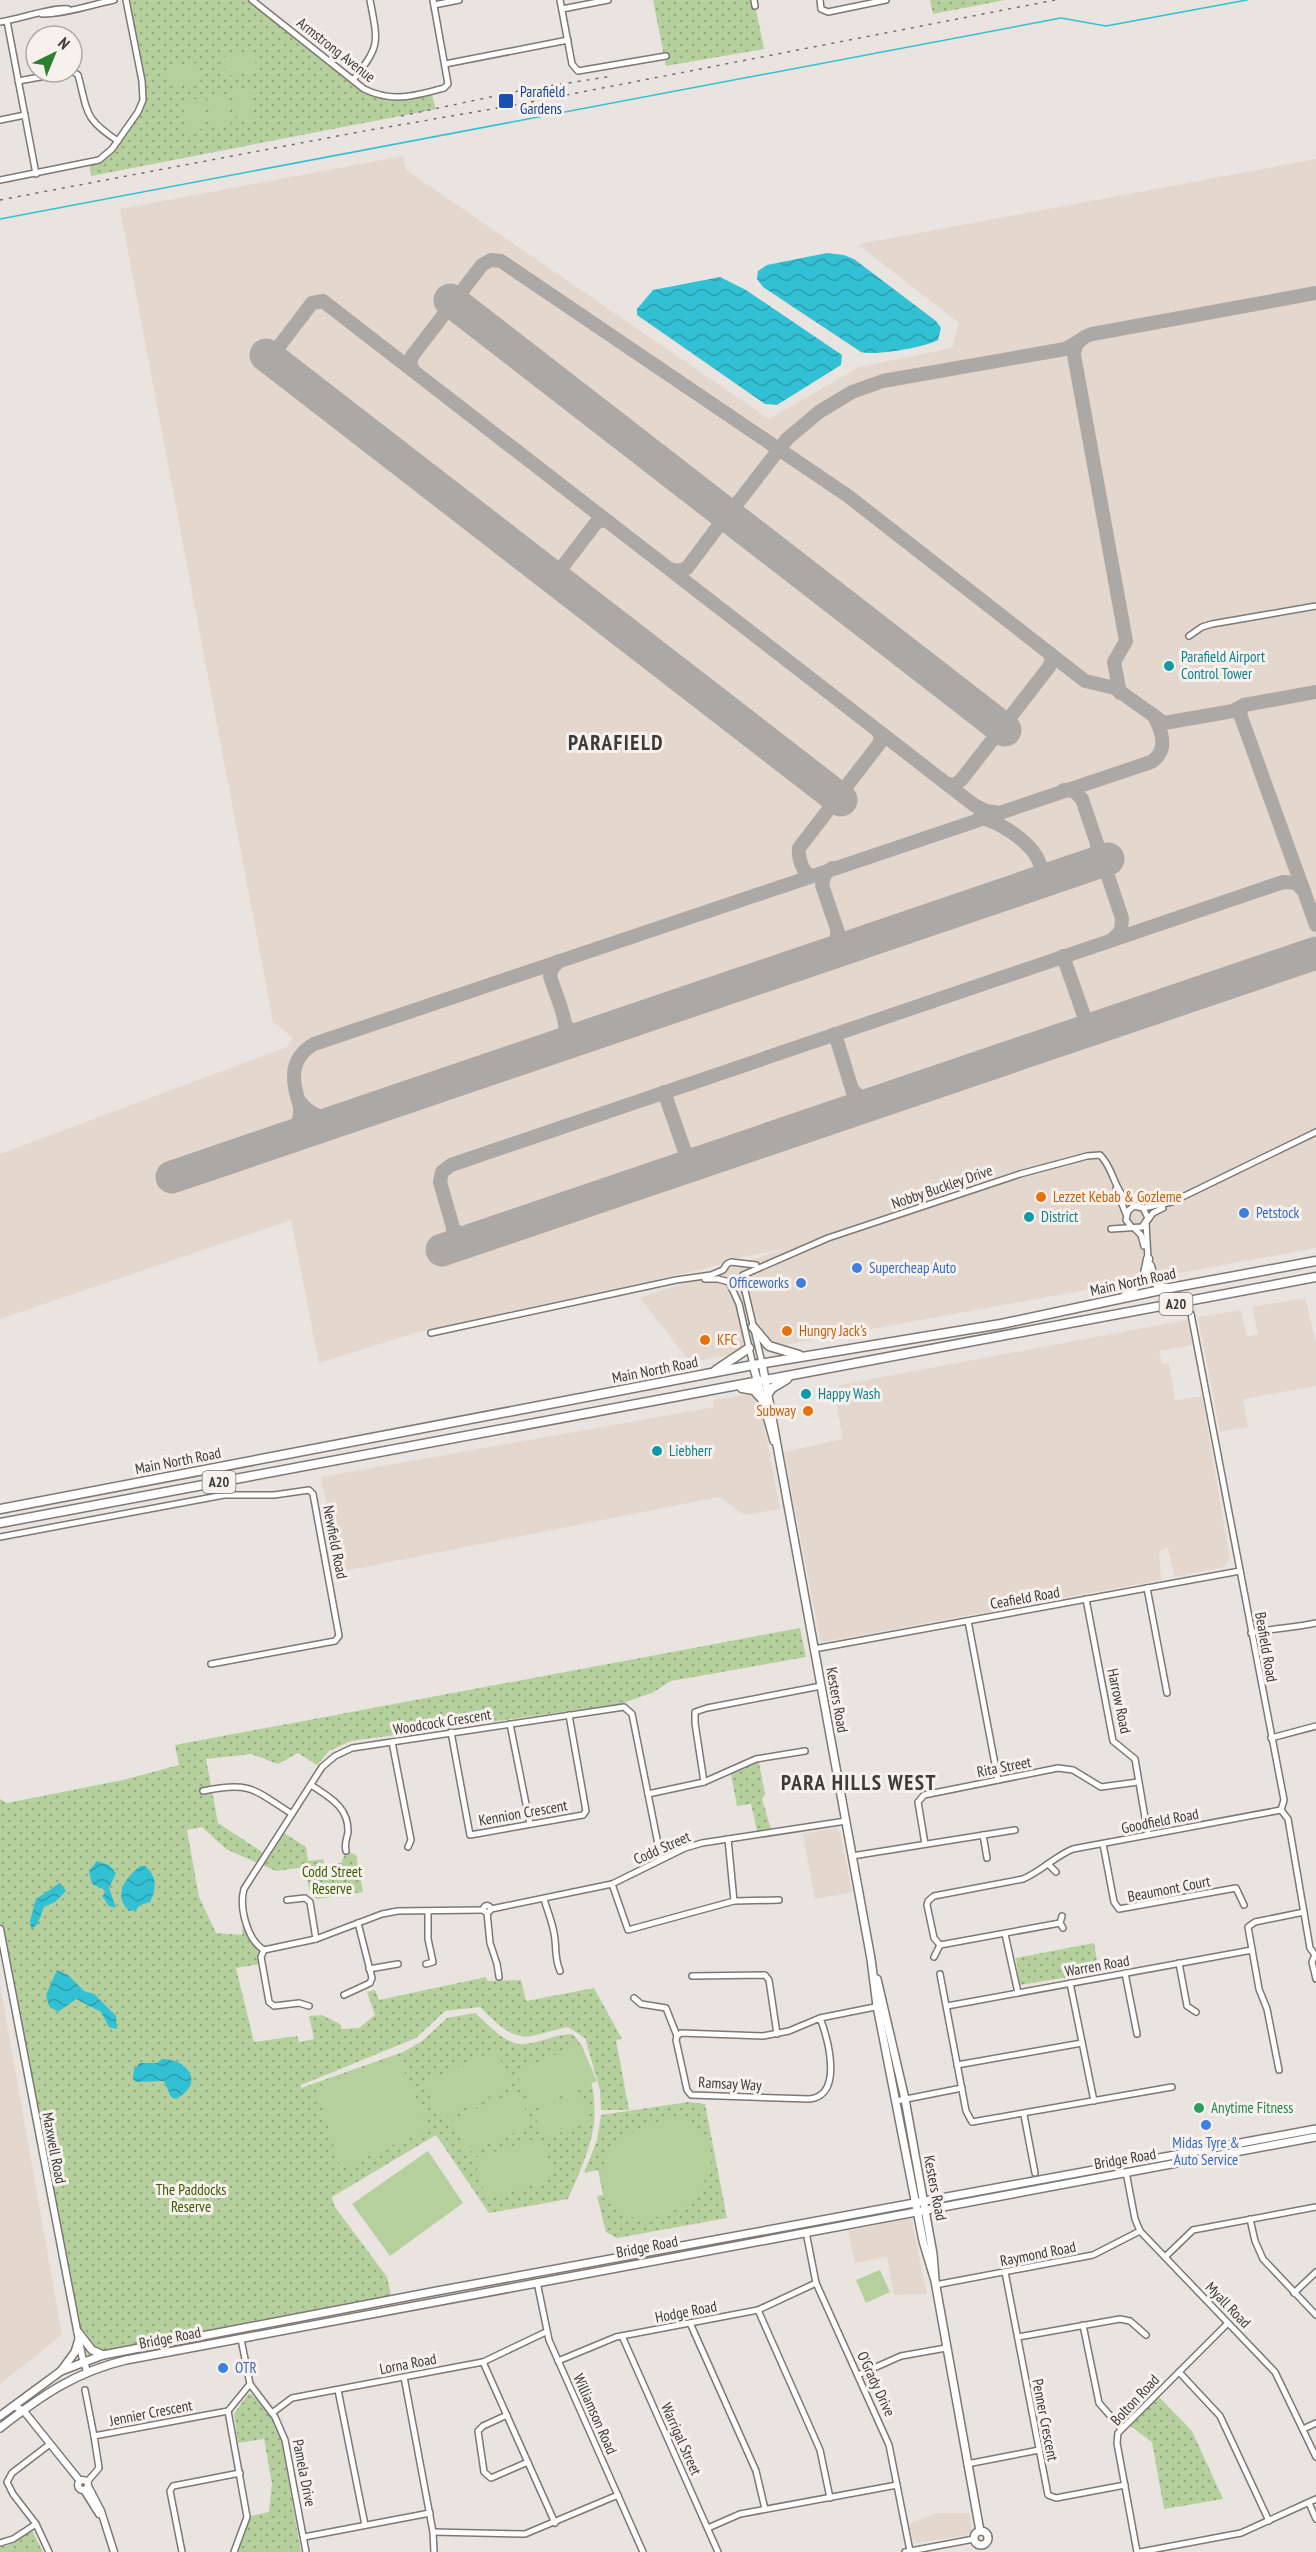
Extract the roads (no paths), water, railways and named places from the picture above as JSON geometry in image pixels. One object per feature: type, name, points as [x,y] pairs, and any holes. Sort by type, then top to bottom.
[{"type":"highway","points":[[1148,1258],[1154,1281],[1160,1287],[1170,1288]]},
{"type":"highway","points":[[1123,1298],[1141,1284],[1146,1275],[1148,1258]]},
{"type":"highway","name":"Main North Road","points":[[0,1509],[753,1365],[926,1338],[1316,1261]]},
{"type":"highway","name":"Main North Road","points":[[0,1523],[1316,1277]]},
{"type":"highway","points":[[753,1327],[769,1346],[803,1356]]},
{"type":"highway","points":[[711,1373],[749,1348]]},
{"type":"highway","points":[[732,1386],[754,1390],[765,1397],[772,1388],[795,1375]]},
{"type":"main road","name":"Kesters Road","points":[[762,1364],[762,1381],[871,1959],[905,2099],[921,2187],[921,2206]]},
{"type":"main road","name":"Kesters Road","points":[[753,1365],[762,1381]]},
{"type":"main road","name":"Kesters Road","points":[[881,2006],[896,2101],[921,2206],[980,2531]]},
{"type":"main road","name":"Bridge Road","points":[[0,2427],[51,2390],[87,2371],[126,2360],[806,2232],[921,2206],[1316,2129]]},
{"type":"main road","name":"Bridge Road","points":[[0,2416],[61,2371],[103,2355],[805,2223],[921,2206],[937,2199],[1316,2137]]},
{"type":"main road","points":[[921,2187],[937,2199]]},
{"type":"main road","points":[[805,2223],[806,2232]]},
{"type":"main road","points":[[618,2258],[620,2266]]},
{"type":"main road","points":[[536,2273],[537,2282]]},
{"type":"main road","points":[[457,2287],[459,2296]]},
{"type":"main road","points":[[239,2330],[241,2338]]},
{"type":"main road","points":[[78,2335],[92,2350],[103,2355]]},
{"type":"main road","points":[[61,2371],[75,2352],[78,2335]]},
{"type":"main road","points":[[980,2531],[987,2536],[984,2548],[974,2539],[976,2533],[980,2531]]},
{"type":"street","points":[[0,22],[42,14],[57,8],[68,9],[114,0]]},
{"type":"street","points":[[0,180],[99,160],[118,141],[138,112],[143,100],[142,81],[126,0]]},
{"type":"street","points":[[353,80],[372,57],[376,46],[370,0]]},
{"type":"street","points":[[459,0],[434,2],[445,64],[568,40]]},
{"type":"street","points":[[560,0],[574,68],[582,72],[666,56]]},
{"type":"street","points":[[561,9],[608,0]]},
{"type":"street","points":[[820,0],[822,9],[828,12],[886,0]]},
{"type":"street","name":"Armstrong Avenue","points":[[256,1],[353,80],[377,95],[400,99],[447,86],[445,64]]},
{"type":"street","points":[[7,21],[36,174]]},
{"type":"street","points":[[18,81],[24,80]]},
{"type":"street","points":[[80,84],[89,117],[97,127],[118,141]]},
{"type":"street","points":[[0,120],[25,115]]},
{"type":"street","points":[[1189,636],[1202,627],[1212,624],[1316,606]]},
{"type":"street","points":[[1172,1202],[1129,1209],[1111,1229],[1140,1228],[1153,1213],[1172,1202],[1316,1132]]},
{"type":"street","name":"Nobby Buckley Drive","points":[[742,1277],[764,1265],[828,1238],[1020,1174],[1087,1156],[1100,1155],[1104,1159],[1126,1215]]},
{"type":"street","name":"Nobby Buckley Drive","points":[[1115,1185],[1124,1198],[1140,1207]]},
{"type":"street","points":[[1140,1207],[1147,1212],[1148,1258]]},
{"type":"street","points":[[1126,1215],[1141,1235],[1148,1258]]},
{"type":"street","points":[[431,1333],[691,1278],[711,1275],[723,1270],[729,1262],[739,1263],[743,1270],[742,1277],[736,1282],[691,1278]]},
{"type":"street","name":"Nobby Buckley Drive","points":[[739,1263],[751,1266],[764,1265]]},
{"type":"street","points":[[723,1270],[723,1275],[728,1281]]},
{"type":"street","name":"Kesters Road","points":[[742,1277],[762,1364]]},
{"type":"street","name":"Kesters Road","points":[[728,1281],[739,1304],[753,1365]]},
{"type":"street","name":"Beafield Road","points":[[1191,1314],[1284,1800],[1281,1810],[1287,1819],[1310,1948],[1316,1955],[1312,1962],[1316,1980]]},
{"type":"street","name":"Newfield Road","points":[[0,1537],[224,1495],[274,1495],[309,1490],[313,1494],[339,1636],[334,1641],[211,1664]]},
{"type":"street","name":"Ceafield Road","points":[[814,1649],[1240,1571]]},
{"type":"street","points":[[1147,1588],[1167,1693]]},
{"type":"street","name":"Harrow Road","points":[[1086,1599],[1113,1741],[1135,1759],[1148,1835]]},
{"type":"street","points":[[968,1621],[998,1780]]},
{"type":"street","points":[[1251,1633],[1277,1627],[1287,1629],[1316,1623]]},
{"type":"street","points":[[704,1782],[695,1712],[821,1686]]},
{"type":"street","name":"Woodcock Crescent","points":[[264,1950],[258,1946],[243,1916],[242,1898],[248,1882],[322,1767],[335,1756],[352,1748],[624,1707],[632,1714],[661,1859]]},
{"type":"street","name":"Kennion Crescent","points":[[451,1732],[470,1835],[583,1815],[586,1811],[569,1715]]},
{"type":"street","points":[[510,1724],[530,1824]]},
{"type":"street","points":[[1271,1738],[1316,1726]]},
{"type":"street","points":[[392,1742],[411,1840],[408,1847]]},
{"type":"street","points":[[648,1794],[704,1782],[756,1759],[805,1751]]},
{"type":"street","name":"Rita Street","points":[[925,1844],[918,1802],[924,1795],[1058,1768],[1073,1770],[1101,1786],[1138,1782]]},
{"type":"street","points":[[203,1791],[239,1785],[254,1790],[292,1814]]},
{"type":"street","points":[[311,1785],[333,1800],[344,1813],[348,1832],[344,1844],[346,1851]]},
{"type":"street","name":"Goodfield Road","points":[[940,1945],[934,1938],[927,1905],[930,1898],[1023,1879],[1064,1853],[1281,1810]]},
{"type":"street","name":"Codd Street","points":[[264,1950],[316,1939],[398,1911],[487,1910],[612,1884],[661,1859],[702,1843],[846,1821]]},
{"type":"street","points":[[852,1856],[1015,1830]]},
{"type":"street","points":[[982,1835],[987,1858]]},
{"type":"street","points":[[728,1839],[734,1901]]},
{"type":"street","name":"Beaumont Court","points":[[1103,1844],[1114,1902],[1119,1909],[1236,1888],[1244,1905]]},
{"type":"street","points":[[1048,1864],[1056,1872]]},
{"type":"street","points":[[612,1884],[628,1930],[734,1901],[779,1900]]},
{"type":"street","points":[[288,1900],[305,1898],[310,1902],[316,1939]]},
{"type":"street","points":[[544,1899],[554,1931],[556,1948],[554,1959],[560,1971]]},
{"type":"street","points":[[487,1910],[490,1943],[499,1977]]},
{"type":"street","points":[[426,1964],[434,1962],[428,1939],[428,1911]]},
{"type":"street","points":[[1279,2070],[1268,2009],[1259,1989],[1248,1932],[1250,1924],[1304,1912]]},
{"type":"street","points":[[934,1957],[940,1945],[1062,1925],[1062,1916]]},
{"type":"street","points":[[344,1995],[370,1983],[372,1978],[358,1923]]},
{"type":"street","name":"Maxwell Road","points":[[0,1929],[78,2335],[87,2371]]},
{"type":"street","points":[[1005,1934],[1018,1993]]},
{"type":"street","points":[[264,1950],[261,1957],[269,2002],[274,2006],[299,2003],[309,2006]]},
{"type":"street","name":"Warren Road","points":[[947,2006],[1252,1950]]},
{"type":"street","points":[[1179,1963],[1187,2006],[1196,2012]]},
{"type":"street","points":[[369,1969],[398,1964]]},
{"type":"street","points":[[1125,1973],[1137,2034]]},
{"type":"street","points":[[940,1974],[967,2116],[972,2122]]},
{"type":"street","points":[[692,1976],[765,1975],[769,1980],[777,2034]]},
{"type":"street","points":[[1070,1983],[1094,2101]]},
{"type":"street","points":[[634,1998],[641,2004],[666,2008],[677,2036],[688,2032],[763,2036],[777,2034],[820,2018],[881,2006]]},
{"type":"street","name":"Ramsay Way","points":[[677,2036],[687,2090],[691,2095],[814,2099],[827,2090],[831,2076],[820,2018]]},
{"type":"street","points":[[957,2065],[1082,2043]]},
{"type":"street","points":[[972,2122],[1024,2115],[1172,2087]]},
{"type":"street","points":[[896,2101],[962,2088]]},
{"type":"street","points":[[1024,2115],[1035,2172]]},
{"type":"street","points":[[968,2129],[972,2122]]},
{"type":"street","name":"Myall Road","points":[[1125,2168],[1135,2219],[1140,2231],[1275,2372],[1316,2457]]},
{"type":"street","points":[[1165,2257],[1192,2230],[1316,2206]]},
{"type":"street","points":[[1250,2219],[1260,2255],[1316,2315]]},
{"type":"street","name":"Raymond Road","points":[[935,2283],[1098,2254],[1140,2231]]},
{"type":"street","name":"O'Grady Drive","points":[[806,2232],[816,2283],[887,2439],[908,2552]]},
{"type":"street","name":"Penner Crescent","points":[[1005,2272],[1046,2486],[1051,2497],[1125,2485]]},
{"type":"street","points":[[1294,2293],[1316,2272]]},
{"type":"street","name":"Williamson Road","points":[[537,2282],[546,2332],[643,2552]]},
{"type":"street","name":"Hodge Road","points":[[558,2361],[622,2336],[758,2310],[816,2283]]},
{"type":"street","points":[[758,2310],[820,2450],[830,2498]]},
{"type":"street","points":[[1018,2337],[1126,2320],[1146,2335]]},
{"type":"street","points":[[690,2323],[757,2476],[765,2509]]},
{"type":"street","name":"Bolton Road","points":[[1138,2552],[1117,2440],[1121,2428],[1228,2323]]},
{"type":"street","points":[[1083,2325],[1099,2403],[1121,2428]]},
{"type":"street","name":"Lorna Road","points":[[272,2413],[292,2398],[483,2362],[546,2332]]},
{"type":"street","name":"Warrigal Street","points":[[622,2336],[718,2552]]},
{"type":"street","name":"Pamela Drive","points":[[241,2338],[250,2384],[272,2413],[285,2440],[306,2552]]},
{"type":"street","points":[[858,2375],[901,2356],[946,2348]]},
{"type":"street","points":[[483,2362],[555,2523]]},
{"type":"street","points":[[1179,2372],[1220,2416],[1269,2521]]},
{"type":"street","points":[[405,2377],[434,2532],[434,2552]]},
{"type":"street","points":[[234,2552],[247,2517],[228,2411],[250,2384]]},
{"type":"street","points":[[85,2390],[94,2436]]},
{"type":"street","points":[[338,2390],[365,2525]]},
{"type":"street","points":[[13,2406],[23,2410],[85,2485],[104,2519],[114,2552]]},
{"type":"street","name":"Jennier Crescent","points":[[85,2485],[99,2468],[94,2436],[228,2411]]},
{"type":"street","points":[[507,2415],[483,2426],[478,2431],[485,2474],[491,2478],[528,2462]]},
{"type":"street","points":[[1303,2429],[1316,2423]]},
{"type":"street","points":[[49,2552],[36,2524],[9,2488],[7,2480],[14,2471],[50,2444]]},
{"type":"street","points":[[967,2464],[1039,2450]]},
{"type":"street","points":[[182,2552],[170,2491],[172,2486],[240,2473]]},
{"type":"street","points":[[708,2528],[740,2514],[897,2485]]},
{"type":"street","points":[[434,2532],[521,2534],[555,2523],[618,2495]]},
{"type":"street","points":[[1138,2552],[1239,2534],[1316,2499]]},
{"type":"street","points":[[1309,2503],[1316,2519]]},
{"type":"street","points":[[304,2537],[430,2513]]},
{"type":"street","points":[[0,2543],[13,2539],[36,2524]]},
{"type":"street","points":[[908,2552],[974,2539]]},
{"type":"water","points":[[827,253],[854,259],[936,321],[941,328],[938,340],[900,350],[877,353],[861,352],[763,287],[757,279],[758,271],[767,265]]},
{"type":"water","points":[[720,277],[746,290],[842,355],[841,365],[777,405],[765,404],[637,315],[637,309],[653,290]]},
{"type":"water","points":[[97,1861],[109,1865],[116,1873],[109,1888],[116,1908],[109,1906],[102,1896],[106,1893],[103,1889],[92,1884],[89,1871]]},
{"type":"water","points":[[140,1866],[145,1866],[152,1874],[155,1882],[154,1892],[150,1902],[140,1905],[136,1910],[129,1911],[124,1905],[121,1892],[126,1881]]},
{"type":"water","points":[[60,1883],[66,1891],[55,1902],[44,1907],[37,1925],[31,1929],[30,1921],[36,1899]]},
{"type":"water","points":[[57,1970],[68,1975],[84,1991],[94,1994],[116,2016],[117,2029],[109,2027],[101,2012],[76,1999],[58,2012],[49,2006],[46,1995]]},
{"type":"water","points":[[162,2059],[179,2063],[190,2073],[192,2079],[190,2086],[176,2099],[171,2097],[164,2081],[136,2082],[133,2079],[134,2069],[140,2063],[157,2063]]},
{"type":"waterway","points":[[0,219],[1061,18],[1106,26],[1247,0]]},
{"type":"railway","points":[[0,200],[515,105],[1055,0]]},
{"type":"railway","points":[[401,116],[523,90],[613,76]]},
{"type":"place","name":"Parafield Gardens","points":[[506,101]]},
{"type":"place","name":"Parafield Airport Control Tower","points":[[1169,666]]},
{"type":"place","name":"Lezzet Kebab & Gozleme","points":[[1041,1197]]},
{"type":"place","name":"Petstock","points":[[1244,1213]]},
{"type":"place","name":"District","points":[[1029,1217]]},
{"type":"place","name":"Supercheap Auto","points":[[857,1268]]},
{"type":"place","name":"Officeworks","points":[[801,1283]]},
{"type":"place","name":"Hungry Jack's","points":[[787,1331]]},
{"type":"place","name":"KFC","points":[[705,1340]]},
{"type":"place","name":"Happy Wash","points":[[806,1394]]},
{"type":"place","name":"Subway","points":[[808,1411]]},
{"type":"place","name":"Liebherr","points":[[657,1451]]},
{"type":"place","name":"Anytime Fitness","points":[[1199,2108]]},
{"type":"place","name":"Midas Tyre & Auto Service","points":[[1206,2125]]},
{"type":"place","name":"OTR","points":[[223,2368]]},
{"type":"district","name":"PARAFIELD","points":[[616,743]]},
{"type":"district","name":"PARA HILLS WEST","points":[[859,1783]]},
{"type":"park label","name":"Codd Street Reserve","points":[[332,1880]]},
{"type":"park label","name":"The Paddocks Reserve","points":[[191,2198]]}]
